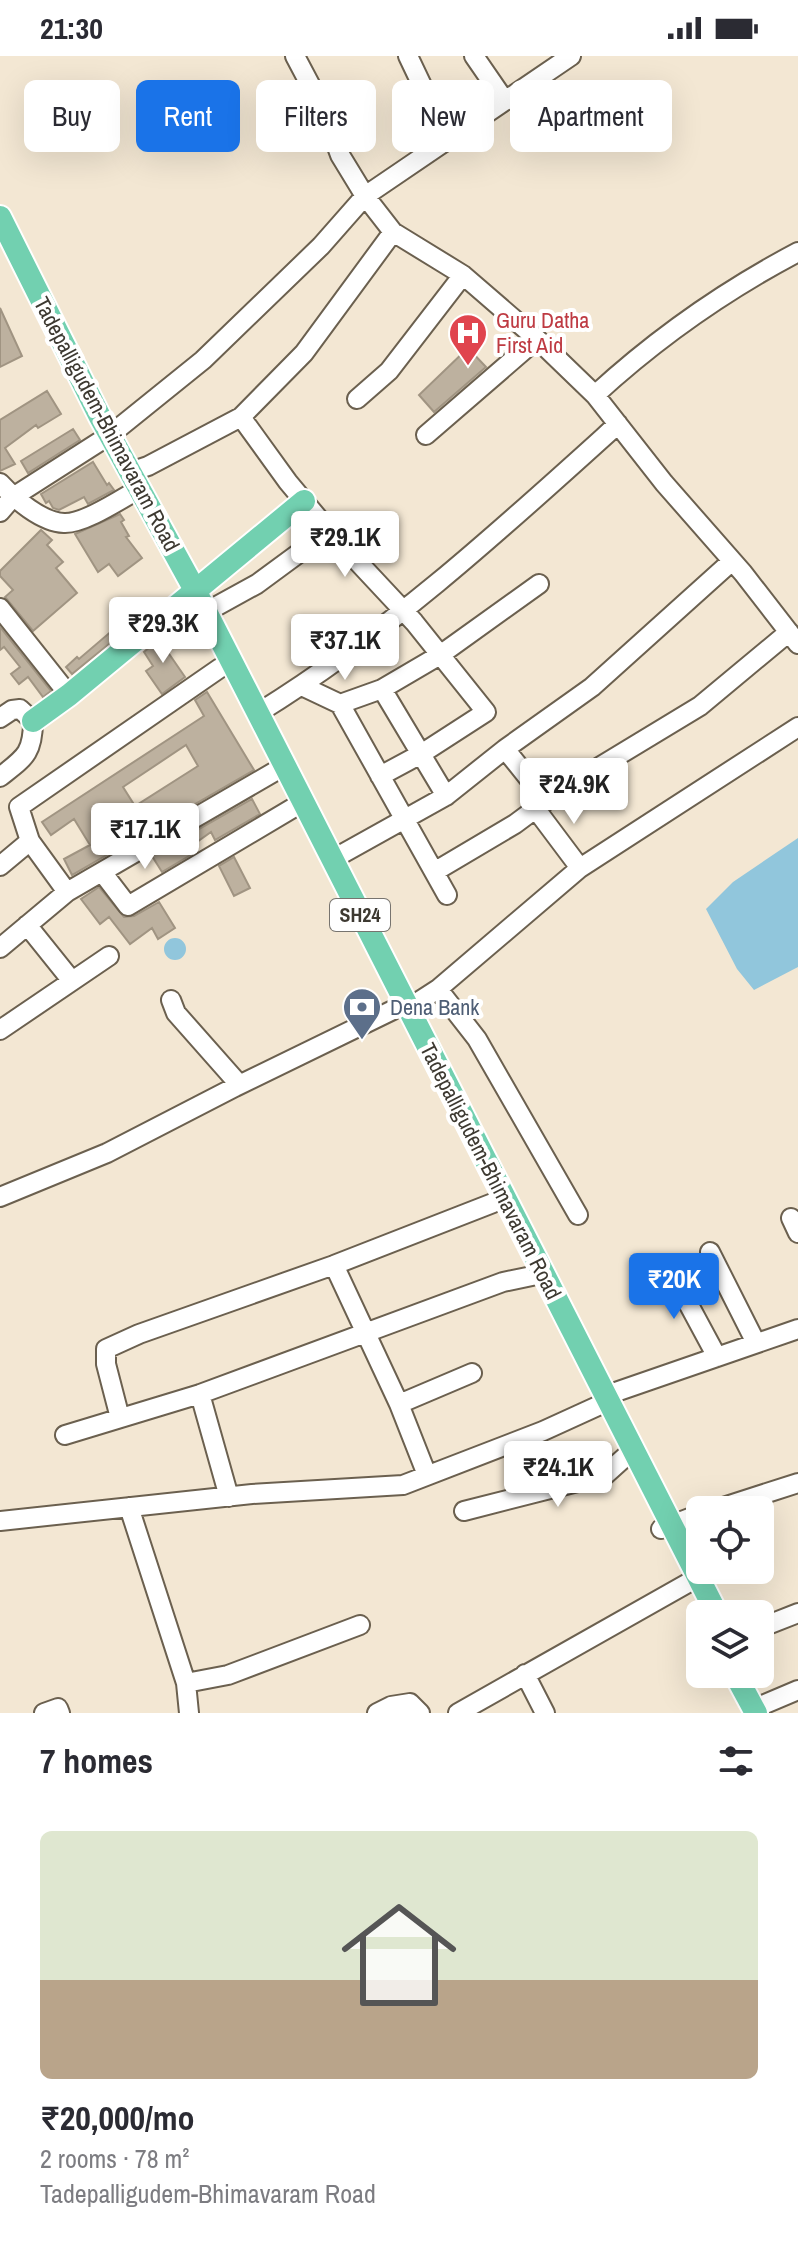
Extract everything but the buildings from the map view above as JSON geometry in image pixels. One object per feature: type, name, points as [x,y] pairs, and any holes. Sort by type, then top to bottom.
[{"type":"main road","name":"Tadepalligudem-Bhimavaram Road","points":[[0,217],[104,439]]},
{"type":"main road","name":"SH24","points":[[0,245],[132,485]]},
{"type":"main road","name":"Tadepalligudem-Bhimavaram Road","points":[[132,485],[190,595],[258,713],[333,859],[400,1010],[666,1526],[709,1600]]},
{"type":"main road","points":[[33,721],[69,695],[304,501]]},
{"type":"main road","name":"SH24","points":[[209,627],[220,668],[400,1010],[493,1203],[603,1400],[625,1457],[666,1526],[686,1578]]},
{"type":"main road","points":[[746,1688],[764,1710]]},
{"type":"main road","points":[[755,1688],[764,1710]]},
{"type":"street","points":[[295,56],[323,109],[340,155],[365,196],[393,232],[463,275],[537,339],[595,395],[793,638],[700,706],[434,872]]},
{"type":"street","points":[[408,56],[419,80]]},
{"type":"street","points":[[474,56],[505,101]]},
{"type":"street","points":[[494,109],[560,59]]},
{"type":"street","points":[[0,512],[6,490],[104,439],[203,360],[321,246],[365,196],[430,152]]},
{"type":"street","points":[[6,490],[43,516],[65,524],[91,515],[132,485],[148,466],[241,417],[304,353],[393,232]]},
{"type":"street","points":[[595,395],[637,355],[710,303],[798,252]]},
{"type":"street","points":[[357,399],[389,371],[463,275]]},
{"type":"street","points":[[426,435],[537,339]]},
{"type":"street","points":[[241,417],[304,501],[403,611],[486,712],[380,776]]},
{"type":"street","points":[[258,713],[378,632],[485,544],[618,424]]},
{"type":"street","points":[[209,627],[257,584],[329,531]]},
{"type":"street","points":[[333,859],[446,796],[592,687],[732,561]]},
{"type":"street","points":[[340,704],[382,689],[440,655],[539,584]]},
{"type":"street","points":[[0,608],[69,695]]},
{"type":"street","points":[[67,892],[30,841],[19,807],[220,668]]},
{"type":"street","points":[[302,686],[340,704],[447,895]]},
{"type":"street","points":[[382,689],[446,796]]},
{"type":"street","points":[[0,718],[20,709],[33,721],[33,740],[27,756],[0,777]]},
{"type":"street","points":[[0,1197],[107,1153],[438,989],[580,868],[798,727]]},
{"type":"street","points":[[505,749],[580,868]]},
{"type":"street","points":[[0,948],[67,892],[274,772]]},
{"type":"street","points":[[102,872],[128,906],[293,808]]},
{"type":"street","points":[[0,866],[30,841]]},
{"type":"street","points":[[27,925],[72,981]]},
{"type":"street","points":[[0,1030],[109,956]]},
{"type":"street","points":[[438,989],[477,1039],[578,1215]]},
{"type":"street","points":[[171,1000],[176,1013],[237,1082],[235,1087]]},
{"type":"street","points":[[120,1418],[106,1364],[106,1349],[493,1203]]},
{"type":"street","points":[[710,1252],[756,1343]]},
{"type":"street","points":[[334,1265],[399,1404],[427,1475]]},
{"type":"street","points":[[668,1266],[717,1357]]},
{"type":"street","points":[[65,1435],[200,1394],[503,1282],[532,1276]]},
{"type":"street","points":[[0,1521],[229,1497],[403,1485],[543,1431],[603,1400],[798,1329]]},
{"type":"street","points":[[399,1404],[472,1373]]},
{"type":"street","points":[[200,1394],[229,1497]]},
{"type":"street","points":[[464,1511],[605,1475],[625,1457]]},
{"type":"street","points":[[758,1496],[798,1483]]},
{"type":"street","points":[[129,1507],[186,1683],[189,1713]]},
{"type":"street","points":[[666,1526],[686,1519]]},
{"type":"street","points":[[458,1713],[686,1584]]},
{"type":"street","points":[[774,1622],[798,1613]]},
{"type":"street","points":[[186,1683],[228,1675],[360,1625]]},
{"type":"street","points":[[525,1674],[545,1713]]},
{"type":"street","points":[[764,1710],[798,1690]]},
{"type":"street","points":[[377,1713],[391,1706],[410,1703],[420,1713]]},
{"type":"street","points":[[44,1713],[58,1708],[60,1713]]},
{"type":"water","points":[[798,838],[798,967],[754,990],[737,969],[706,909],[733,882]]},
{"type":"water","points":[[175,938],[183,941],[186,949],[183,957],[175,960],[167,957],[164,949],[167,941]]},
{"type":"place","name":"Guru Datha First Aid","points":[[468,367]]},
{"type":"place","name":"Dena Bank","points":[[362,1041]]}]
